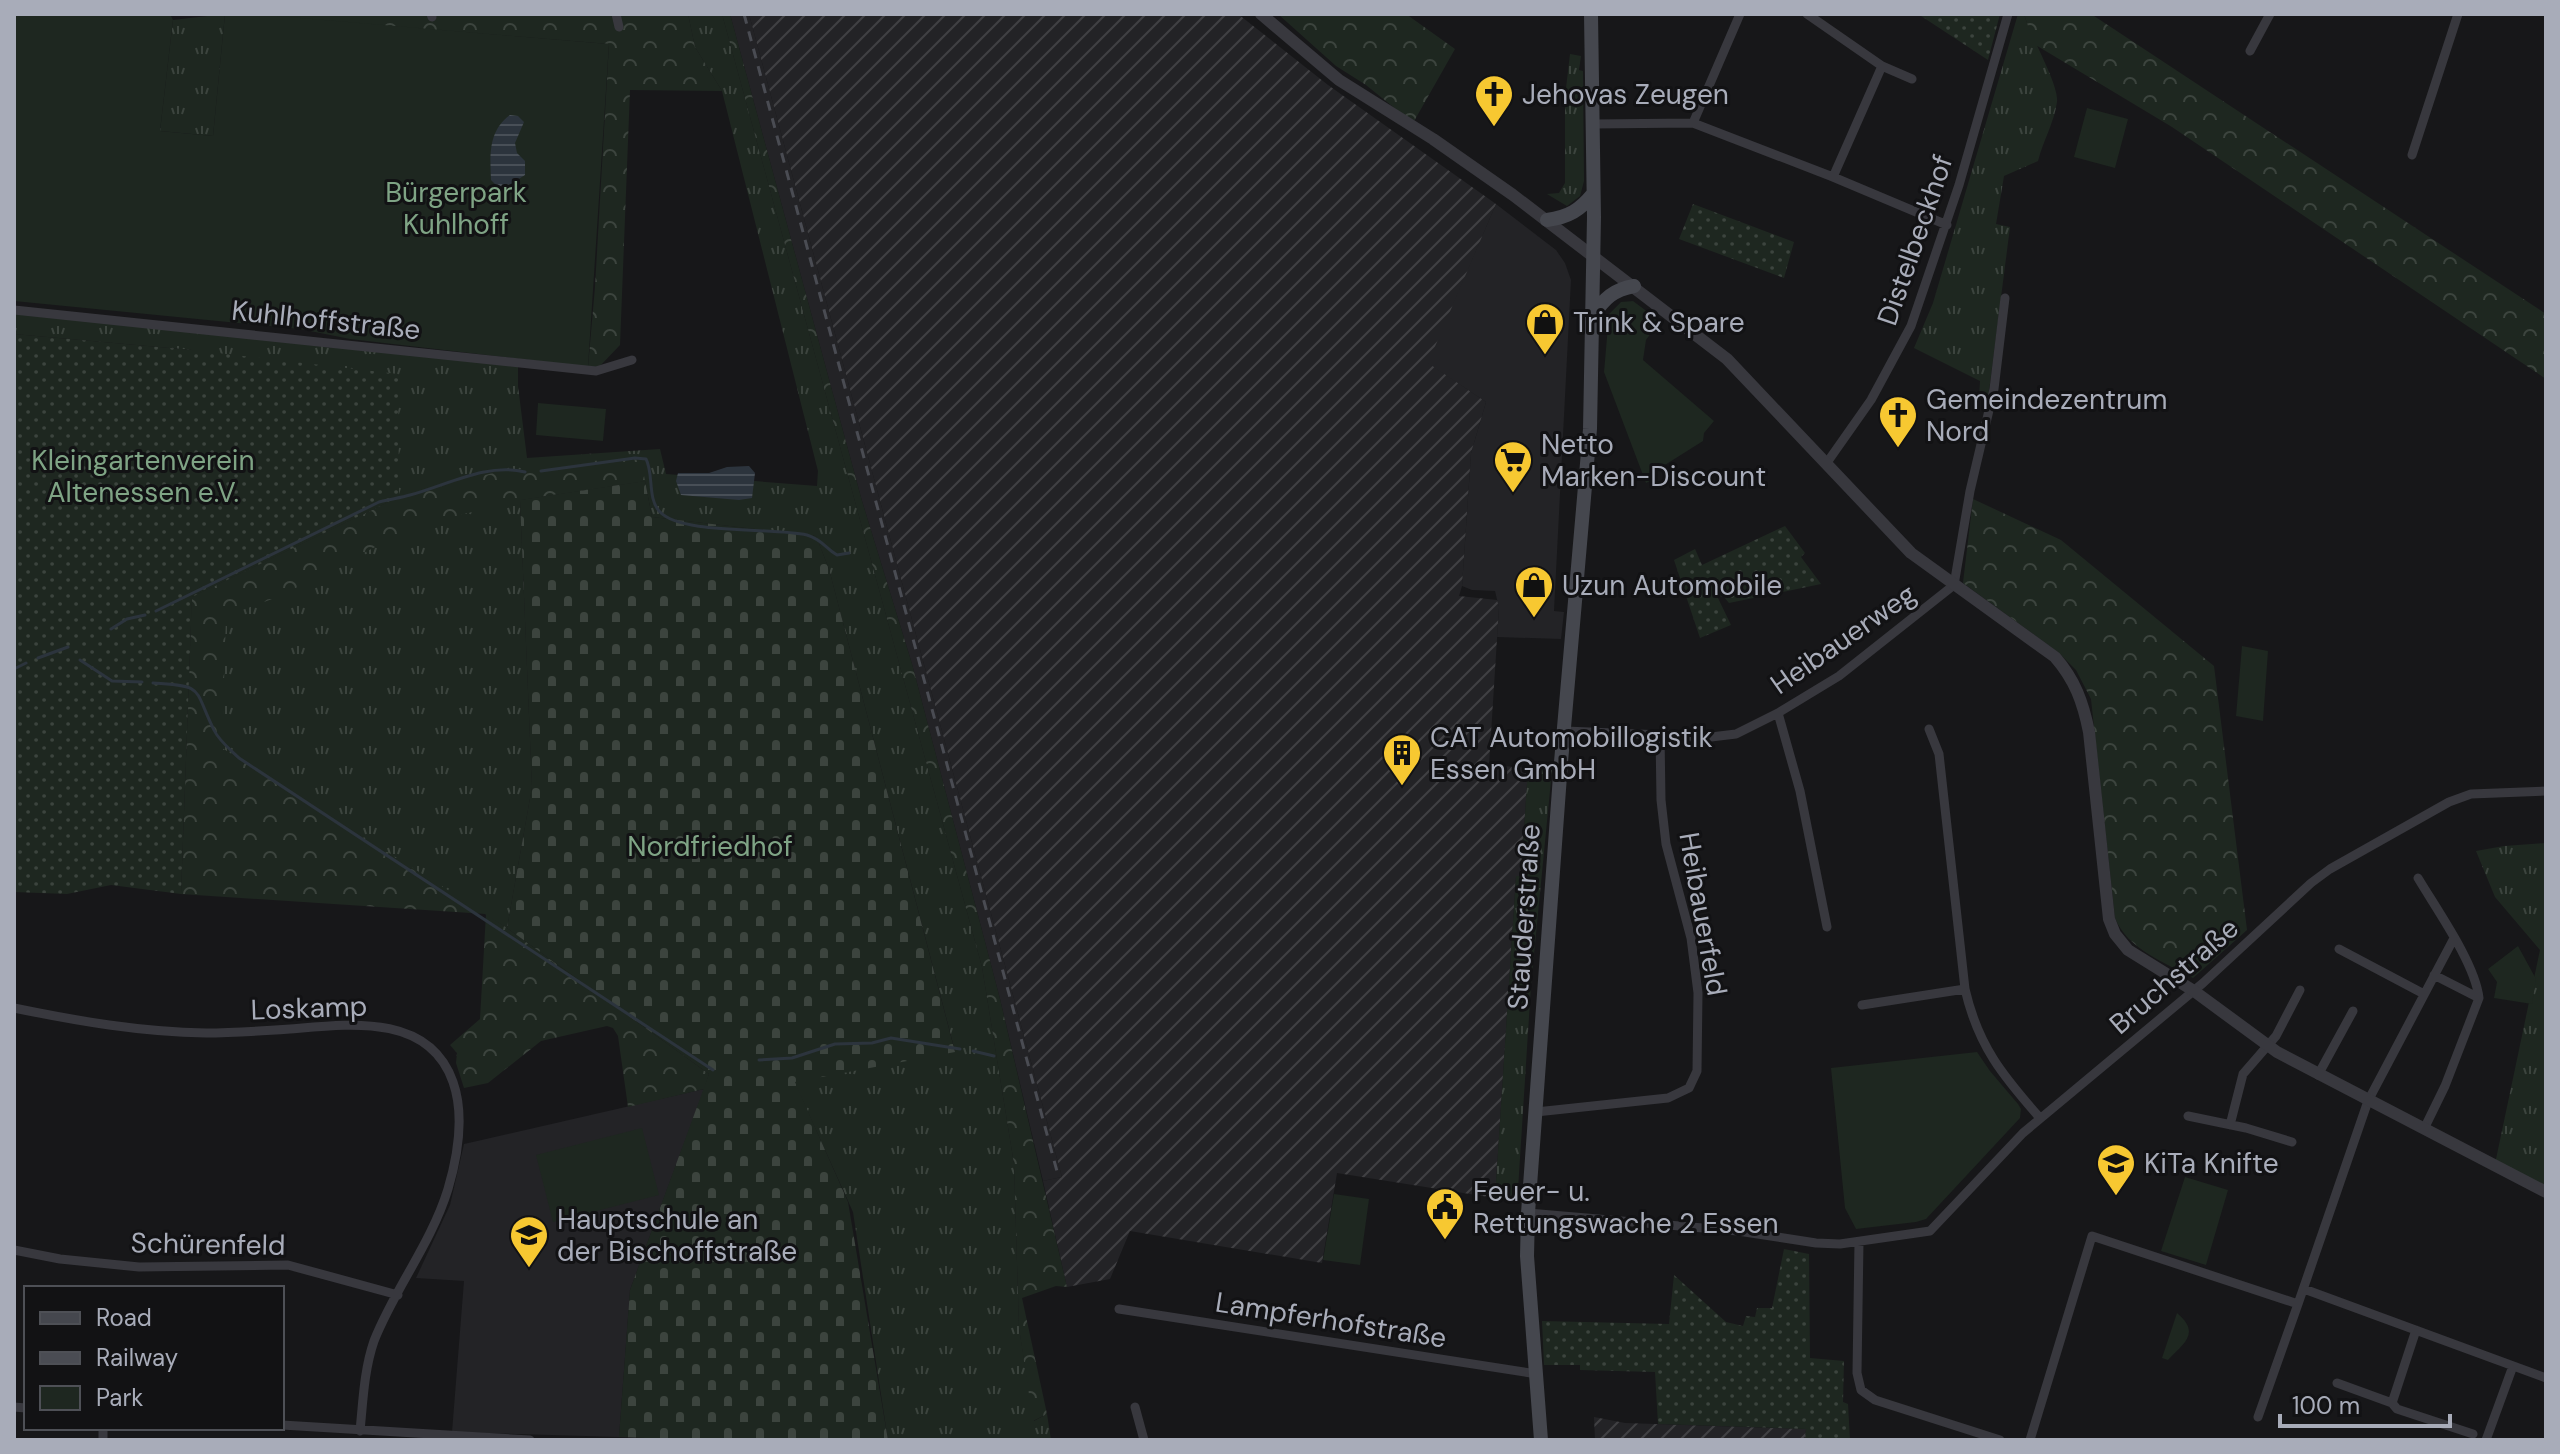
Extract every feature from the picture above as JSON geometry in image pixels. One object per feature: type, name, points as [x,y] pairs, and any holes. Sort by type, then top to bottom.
[{"type":"main road","name":"Stauderstraße","points":[[1541,1440],[1527,1256],[1528,1213],[1590,429],[1593,255],[1591,14]]},
{"type":"main road","points":[[1547,220],[1565,217],[1581,209],[1593,194]]},
{"type":"main road","points":[[1592,316],[1606,297],[1634,286]]},
{"type":"street","points":[[616,14],[619,27]]},
{"type":"street","points":[[1261,14],[1339,80],[1456,155],[1547,220],[1727,359],[1911,553],[2055,657],[2071,675],[2083,703],[2111,927],[2128,950],[2194,991],[2267,1046],[2546,1192]]},
{"type":"street","points":[[1693,123],[1740,14]]},
{"type":"street","points":[[1807,14],[1882,66],[1912,79]]},
{"type":"street","name":"Distelbeckhof","points":[[1826,464],[1871,400],[1901,347],[1920,304],[1947,225],[2008,14]]},
{"type":"street","points":[[2250,51],[2270,14]]},
{"type":"street","points":[[2412,155],[2458,14]]},
{"type":"street","points":[[1833,177],[1882,66]]},
{"type":"street","points":[[1593,124],[1693,123],[1947,225]]},
{"type":"street","points":[[1954,585],[1970,491],[1994,389],[2005,298]]},
{"type":"street","name":"Kuhlhoffstraße","points":[[14,310],[596,371],[632,360]]},
{"type":"street","name":"Heibauerweg","points":[[1565,731],[1725,736],[1746,729],[1839,676],[1954,585]]},
{"type":"street","points":[[1778,713],[1800,791],[1827,927]]},
{"type":"street","points":[[1929,729],[1939,754],[1965,989],[1971,1016],[1986,1050],[2002,1074],[2040,1118]]},
{"type":"street","name":"Heibauerfeld","points":[[1536,1112],[1668,1098],[1689,1088],[1697,1071],[1698,993],[1691,938],[1666,844],[1661,800],[1660,734]]},
{"type":"street","name":"Bruchstraße","points":[[1528,1213],[1738,1231],[1816,1243],[1859,1242],[1930,1231],[2040,1118],[2194,991],[2330,869],[2449,802],[2471,794],[2546,791]]},
{"type":"street","points":[[2418,878],[2477,984],[2479,998],[2461,1048],[2424,1129]]},
{"type":"street","points":[[2258,1417],[2368,1101],[2453,940]]},
{"type":"street","points":[[2339,949],[2424,994]]},
{"type":"street","points":[[2434,975],[2479,998]]},
{"type":"street","points":[[1862,1005],[1965,989]]},
{"type":"street","points":[[2230,1125],[2243,1074],[2276,1036],[2300,990]]},
{"type":"street","name":"Loskamp","points":[[14,1008],[78,1021],[198,1033],[373,1026],[415,1037],[442,1058],[458,1096],[459,1138],[442,1204],[419,1258],[370,1355],[360,1431]]},
{"type":"street","points":[[2318,1075],[2353,1011]]},
{"type":"street","points":[[2188,1116],[2292,1142]]},
{"type":"street","points":[[2030,1440],[2092,1236],[2298,1304]]},
{"type":"street","points":[[1859,1242],[1856,1362],[1861,1390],[1875,1400],[2000,1440]]},
{"type":"street","name":"Schürenfeld","points":[[14,1250],[60,1259],[139,1267],[288,1265],[398,1295]]},
{"type":"street","points":[[2304,1289],[2546,1378]]},
{"type":"street","name":"Lampferhofstraße","points":[[1119,1309],[1537,1374]]},
{"type":"street","points":[[2392,1403],[2416,1330]]},
{"type":"street","points":[[2486,1440],[2510,1364]]},
{"type":"street","points":[[2337,1383],[2392,1403],[2397,1409],[2473,1434]]},
{"type":"street","points":[[1135,1407],[1144,1440]]},
{"type":"street","points":[[284,1425],[444,1438],[530,1440]]},
{"type":"shaded area","points":[[730,14],[749,14],[1062,1177],[1043,1181],[1000,999],[912,664],[862,501]]},
{"type":"shaded area","points":[[749,14],[1238,14],[1328,85],[1496,204],[1428,363],[1486,402],[1471,453],[1459,596],[1497,600],[1499,607],[1489,765],[1528,768],[1521,877],[1516,876],[1495,1198],[1337,1173],[1322,1263],[1130,1231],[1110,1279],[1067,1287],[1043,1181],[1062,1177]]},
{"type":"shaded area","points":[[510,115],[518,116],[524,122],[515,143],[517,153],[525,161],[525,175],[506,187],[497,186],[491,180],[492,144],[498,128]]},
{"type":"shaded area","points":[[1496,204],[1556,250],[1571,280],[1554,611],[1564,612],[1561,639],[1497,637],[1499,608],[1495,591],[1472,590],[1462,586],[1471,453],[1486,402],[1427,363]]},
{"type":"shaded area","points":[[749,466],[755,473],[752,498],[739,500],[681,495],[676,481],[678,473],[709,473],[727,467]]},
{"type":"shaded area","name":"Hauptschule an der Bischoffstraße","points":[[704,1089],[630,1290],[619,1437],[452,1432],[464,1281],[416,1278],[450,1205],[464,1144]]},
{"type":"shaded area","points":[[1594,1417],[1625,1423],[1806,1429],[1805,1440],[1595,1440]]},
{"type":"green space","name":"Bürgerpark Kuhlhoff","points":[[14,14],[170,14],[173,20],[160,131],[213,136],[225,14],[609,44],[588,367],[350,339],[300,329],[14,301]]},
{"type":"green space","points":[[225,14],[213,136],[160,131],[173,20]]},
{"type":"green space","points":[[240,14],[688,14],[695,47],[722,91],[630,90],[620,345],[598,368],[588,367],[609,44]]},
{"type":"green space","points":[[688,14],[722,14],[982,967],[1014,1164],[1019,1328],[1034,1421],[1047,1414],[1051,1440],[888,1440],[853,1212],[794,1081],[955,1051],[829,569],[816,536],[652,517],[645,481],[520,500],[532,787],[507,928],[188,727],[192,597],[399,497],[192,350],[14,334],[14,312],[518,364],[527,458],[660,449],[666,474],[817,486],[818,471],[722,91],[695,47]]},
{"type":"green space","points":[[722,14],[730,14],[862,501],[912,664],[1000,999],[1067,1287],[1056,1286],[1022,1298],[1047,1414],[1033,1421],[1019,1328],[1014,1164],[982,967]]},
{"type":"green space","points":[[1278,14],[1406,14],[1455,49],[1413,123],[1366,85],[1336,66]]},
{"type":"green space","points":[[1918,14],[2000,14],[1988,60]]},
{"type":"green space","points":[[2018,14],[2024,14],[2054,84],[2057,102],[2038,161],[2004,176],[1996,224],[2010,227],[1988,399],[1979,399],[1980,381],[1914,348],[1933,303]]},
{"type":"green space","points":[[2024,14],[2091,14],[2546,314],[2546,379],[2172,127],[2034,44]]},
{"type":"green space","points":[[1570,54],[1581,56],[1579,70],[1583,71],[1584,181],[1580,196],[1567,206],[1547,194],[1559,193],[1565,183],[1565,97]]},
{"type":"green space","points":[[2087,108],[2128,119],[2115,168],[2074,157]]},
{"type":"green space","points":[[1693,204],[1794,242],[1784,278],[1679,239]]},
{"type":"green space","points":[[1633,301],[1660,321],[1646,340],[1643,360],[1714,421],[1704,433],[1703,441],[1649,475],[1650,481],[1646,483],[1604,372],[1609,314],[1621,302]]},
{"type":"green space","name":"Kleingartenverein Altenessen e.V.","points":[[14,334],[192,350],[398,374],[399,497],[192,597],[181,894],[111,885],[67,894],[14,892]]},
{"type":"green space","points":[[538,403],[606,409],[603,441],[536,435]]},
{"type":"green space","points":[[620,458],[641,460],[645,481],[520,500],[416,526],[280,596],[226,616],[222,748],[486,914],[181,894],[192,597],[399,497],[497,472]]},
{"type":"green space","name":"Nordfriedhof","points":[[645,481],[652,517],[816,536],[829,569],[955,1052],[795,1082],[848,1202],[888,1440],[619,1437],[630,1290],[709,1074],[507,928],[532,787],[520,500]]},
{"type":"green space","points":[[1973,499],[2061,540],[2214,666],[2247,930],[2193,978],[2138,947],[2115,918],[2091,699],[2076,670],[2058,652],[1963,583]]},
{"type":"green space","points":[[1785,526],[1805,553],[1801,557],[1821,584],[1729,603],[1724,597],[1717,596],[1731,625],[1700,638],[1674,560],[1695,549],[1702,565]]},
{"type":"green space","points":[[2242,646],[2268,651],[2263,721],[2236,716]]},
{"type":"green space","points":[[1528,768],[1552,770],[1531,985],[1518,1189],[1510,1200],[1495,1198],[1516,876],[1521,876]]},
{"type":"green space","points":[[2546,843],[2546,1191],[2495,1164],[2540,950],[2495,897],[2476,851]]},
{"type":"green space","points":[[486,914],[709,1074],[704,1089],[628,1107],[618,1036],[613,1028],[607,1026],[541,1041],[488,1083],[464,1088],[456,1063],[457,1053],[450,1045],[480,1019]]},
{"type":"green space","points":[[2518,946],[2536,979],[2532,1004],[2494,998],[2497,982],[2488,969]]},
{"type":"green space","points":[[1977,1052],[2018,1104],[2020,1118],[1926,1219],[1856,1229],[1845,1208],[1831,1068]]},
{"type":"green space","points":[[642,1128],[659,1195],[553,1222],[536,1155]]},
{"type":"green space","points":[[2185,1177],[2228,1190],[2206,1265],[2161,1251]]},
{"type":"green space","points":[[1334,1194],[1369,1199],[1360,1265],[1323,1260]]},
{"type":"green space","points":[[1784,1249],[1809,1254],[1810,1358],[1844,1361],[1843,1402],[1848,1404],[1850,1440],[1805,1440],[1806,1429],[1658,1424],[1655,1372],[1580,1370],[1580,1365],[1544,1365],[1542,1321],[1669,1324],[1674,1275],[1726,1322],[1743,1326],[1746,1316],[1755,1317],[1757,1308],[1772,1308]]},
{"type":"green space","points":[[2177,1313],[2188,1326],[2188,1338],[2168,1360],[2162,1358]]},
{"type":"waterway","points":[[541,471],[646,459],[656,507],[671,519],[707,527],[807,535],[837,555],[849,553]]},
{"type":"waterway","points":[[156,611],[379,502],[466,476],[496,470],[525,472]]},
{"type":"waterway","points":[[111,629],[127,619],[145,615]]},
{"type":"waterway","points":[[38,658],[68,647]]},
{"type":"waterway","points":[[80,660],[112,681],[142,682]]},
{"type":"waterway","points":[[14,669],[26,663]]},
{"type":"waterway","points":[[153,683],[182,686],[196,692],[216,734],[239,758],[713,1070]]},
{"type":"waterway","points":[[759,1060],[792,1058],[835,1044],[872,1043],[891,1038],[960,1049]]},
{"type":"waterway","points":[[973,1051],[994,1056]]},
{"type":"railway","points":[[744,14],[1058,1175]]},
{"type":"place","name":"Jehovas Zeugen","points":[[1494,128]]},
{"type":"place","name":"Trink & Spare","points":[[1545,356]]},
{"type":"place","name":"Gemeindezentrum Nord","points":[[1898,449]]},
{"type":"place","name":"Netto Marken-Discount","points":[[1513,494]]},
{"type":"place","name":"Uzun Automobile","points":[[1534,619]]},
{"type":"place","name":"CAT Automobillogistik Essen GmbH","points":[[1402,787]]},
{"type":"place","name":"KiTa Knifte","points":[[2116,1197]]},
{"type":"place","name":"Feuer- u. Rettungswache 2 Essen","points":[[1445,1241]]},
{"type":"place","name":"Hauptschule an der Bischoffstraße","points":[[529,1269]]}]
